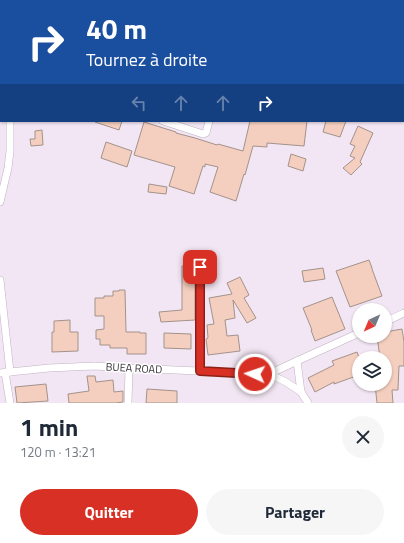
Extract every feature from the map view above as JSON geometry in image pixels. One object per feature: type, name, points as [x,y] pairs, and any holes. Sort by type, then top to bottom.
[{"type":"street","points":[[0,202],[8,168],[10,151],[10,122]]},
{"type":"street","points":[[166,122],[202,134],[206,133],[209,122]]},
{"type":"street","points":[[200,267],[200,371]]},
{"type":"street","points":[[0,280],[5,372],[10,403]]},
{"type":"street","points":[[392,319],[404,313]]},
{"type":"street","points":[[269,374],[352,336]]},
{"type":"street","points":[[297,361],[302,392],[308,403]]},
{"type":"street","name":"BUEA ROAD","points":[[5,372],[94,366],[269,374]]},
{"type":"street","points":[[128,403],[129,368]]},
{"type":"street","points":[[269,374],[302,392]]},
{"type":"building","points":[[95,122],[122,122],[119,130]]},
{"type":"building","points":[[144,122],[176,133],[243,151],[250,122],[307,122],[304,146],[267,143],[267,147],[253,146],[236,201],[210,192],[218,167],[205,164],[205,167],[203,166],[194,194],[169,186],[175,167],[134,155]]},
{"type":"building","points":[[326,122],[346,122],[340,137],[323,132]]},
{"type":"building","points":[[358,126],[373,133],[360,162],[362,164],[351,175],[343,168],[355,158],[350,156],[355,146],[350,144]]},
{"type":"building","points":[[42,130],[43,145],[31,146],[30,139],[35,139],[35,131]]},
{"type":"building","points":[[106,142],[132,151],[127,167],[101,158]]},
{"type":"building","points":[[291,154],[306,159],[303,171],[288,166]]},
{"type":"building","points":[[149,184],[167,187],[166,194],[148,192]]},
{"type":"building","points":[[369,260],[382,296],[362,303],[352,303],[352,306],[350,307],[336,271]]},
{"type":"building","points":[[182,266],[195,266],[195,320],[161,322],[159,312],[182,310]]},
{"type":"building","points":[[323,268],[325,279],[304,282],[302,271]]},
{"type":"building","points":[[240,277],[249,295],[244,298],[256,318],[247,323],[233,300],[235,318],[225,320],[227,336],[238,335],[240,351],[208,355],[206,339],[208,338],[207,325],[214,324],[209,298],[232,294],[227,283]]},
{"type":"building","points":[[125,290],[126,332],[146,333],[146,354],[127,354],[127,348],[110,348],[110,345],[100,345],[100,339],[96,339],[96,330],[104,329],[104,316],[95,316],[95,298],[113,296],[113,291]]},
{"type":"building","points":[[332,297],[345,329],[315,341],[303,308]]},
{"type":"building","points":[[70,320],[70,332],[78,332],[78,351],[52,352],[52,332],[54,332],[54,321]]},
{"type":"building","points":[[402,329],[404,342],[404,366],[399,366],[398,390],[392,390],[392,351],[379,351],[378,343],[392,343],[392,331]]},
{"type":"building","points":[[164,333],[191,334],[191,349],[164,348]]},
{"type":"building","points":[[352,354],[352,378],[334,384],[334,382],[315,392],[308,378],[334,365],[332,361]]},
{"type":"building","points":[[87,376],[95,376],[96,382],[113,380],[114,392],[123,391],[123,402],[69,403],[68,394],[89,391]]},
{"type":"building","points":[[46,384],[48,401],[17,403],[15,387]]},
{"type":"building","points":[[147,389],[177,391],[177,403],[146,403]]},
{"type":"building","points":[[392,390],[393,403],[377,403],[376,391]]},
{"type":"route","points":[[200,267],[200,371],[255,374]]}]
